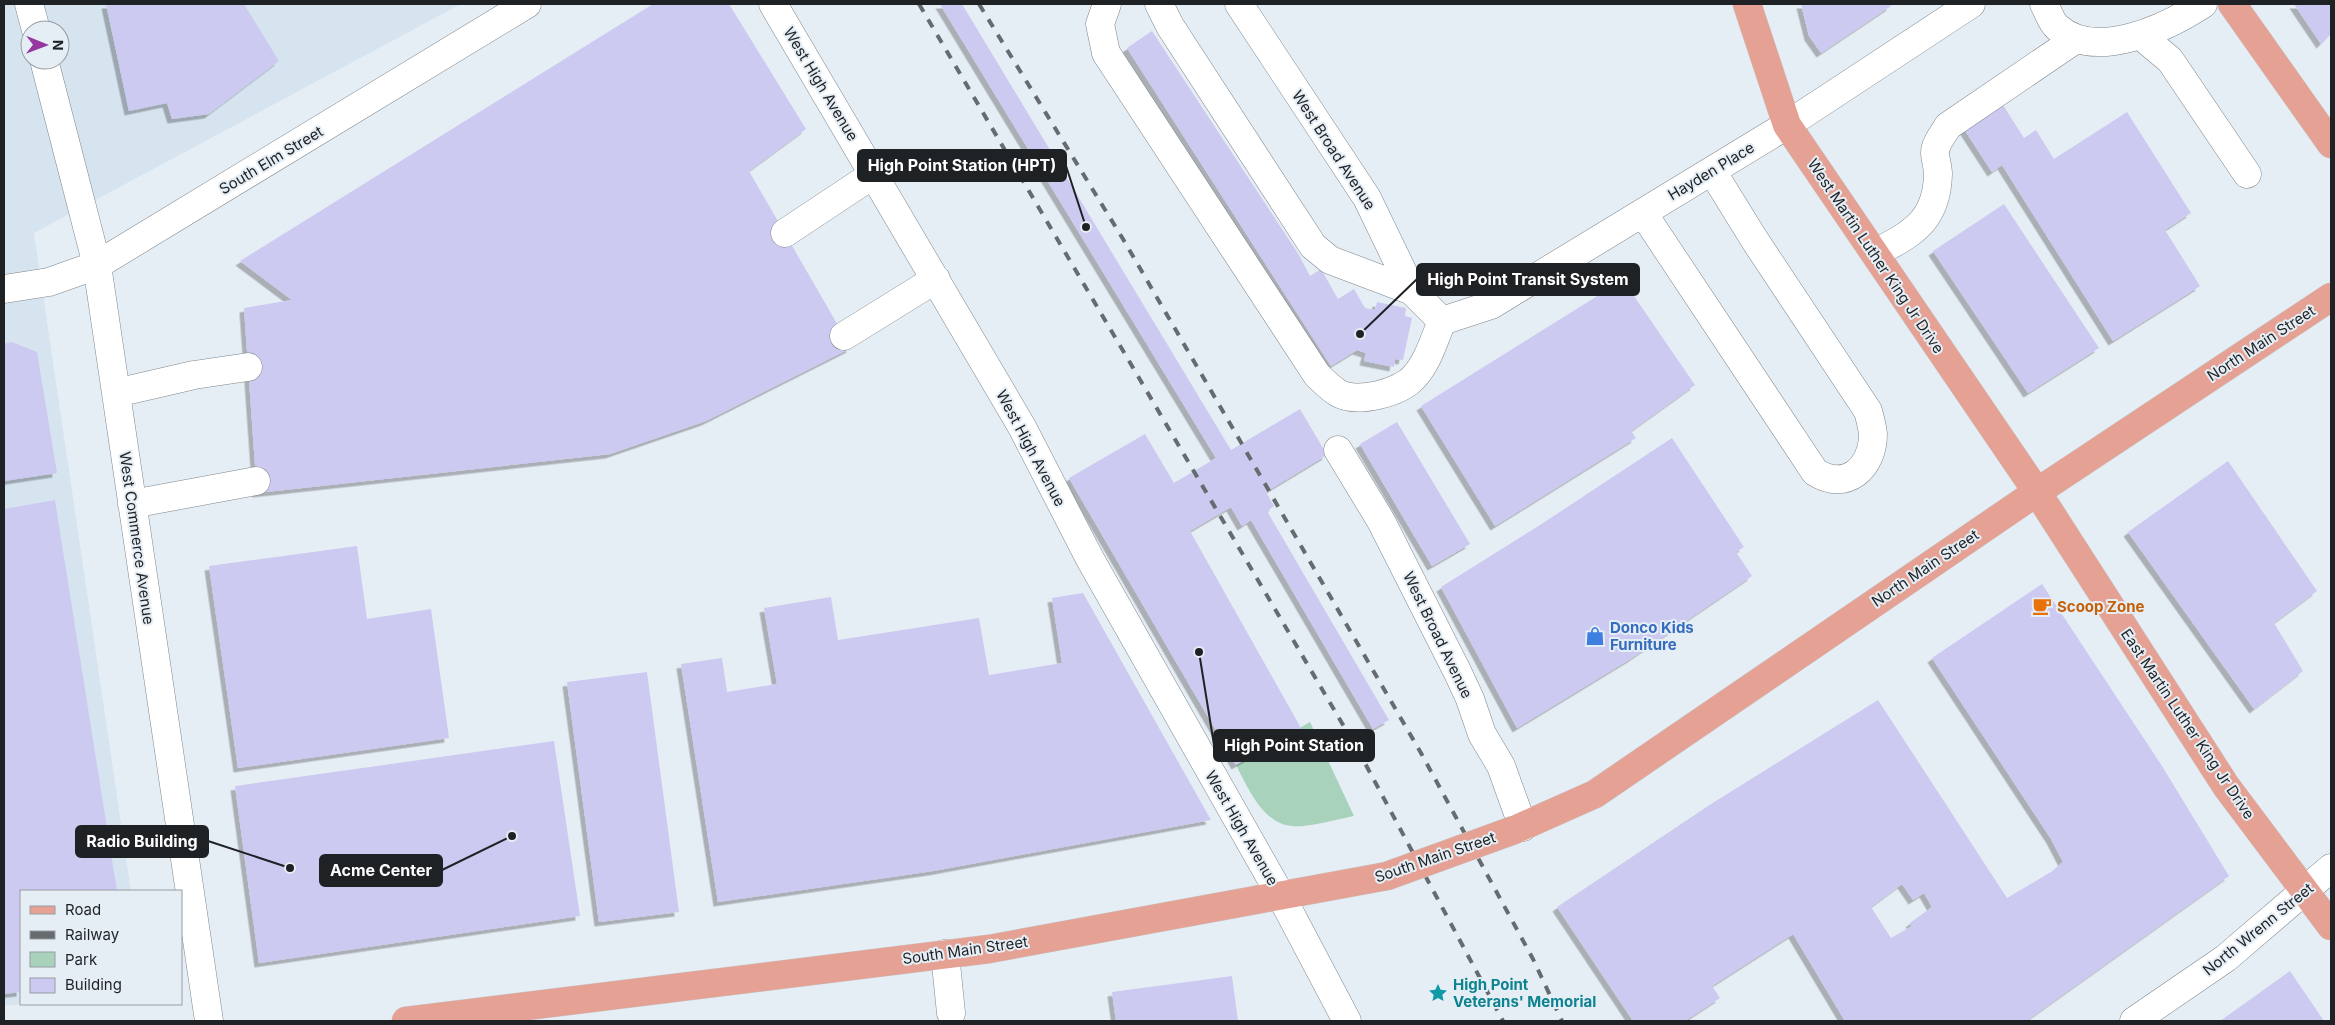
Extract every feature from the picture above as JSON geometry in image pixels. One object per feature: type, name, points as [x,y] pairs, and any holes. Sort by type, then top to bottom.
[{"type":"main road","name":"West Martin Luther King Jr Drive","points":[[1747,4],[1787,125],[2037,492]]},
{"type":"main road","points":[[2232,4],[2331,144]]},
{"type":"main road","name":"North Main Street","points":[[1518,828],[1595,794],[2037,492],[2331,297]]},
{"type":"main road","name":"East Martin Luther King Jr Drive","points":[[2037,492],[2226,786],[2331,926]]},
{"type":"main road","name":"South Main Street","points":[[406,1021],[989,948],[1387,876],[1518,828]]},
{"type":"street","points":[[29,4],[33,20]]},
{"type":"street","name":"South Elm Street","points":[[4,289],[49,282],[97,266],[527,4]]},
{"type":"street","name":"West High Avenue","points":[[773,4],[1022,427],[1148,663],[1281,896],[1348,1021]]},
{"type":"street","points":[[1107,4],[1100,24],[1106,53],[1316,375],[1338,393],[1363,397],[1398,389],[1414,378],[1428,356],[1442,321]]},
{"type":"street","points":[[1160,4],[1170,26],[1313,246],[1330,260],[1412,291]]},
{"type":"street","name":"West Broad Avenue","points":[[1239,4],[1367,198],[1412,291],[1442,321]]},
{"type":"street","name":"Hayden Place","points":[[1442,321],[1490,305],[1787,125],[1971,4]]},
{"type":"street","points":[[2044,4],[2056,26],[2076,39],[2106,44],[2140,35],[2203,4]]},
{"type":"street","points":[[2140,35],[2170,60],[2246,174]]},
{"type":"street","points":[[1874,253],[1911,234],[1927,218],[1933,202],[1938,174],[1935,148],[1948,126],[2076,39]]},
{"type":"street","name":"West Commerce Avenue","points":[[47,70],[97,266],[209,1021]]},
{"type":"street","points":[[1643,212],[1815,472],[1826,480],[1843,480],[1858,471],[1869,455],[1873,434],[1868,411],[1759,247],[1712,171]]},
{"type":"street","points":[[785,233],[874,174]]},
{"type":"street","points":[[844,336],[936,279]]},
{"type":"street","points":[[116,393],[194,375],[248,367]]},
{"type":"street","name":"West Broad Avenue","points":[[1338,450],[1381,521],[1458,673],[1470,699],[1482,734],[1501,766],[1518,828]]},
{"type":"street","points":[[132,504],[256,481]]},
{"type":"street","name":"North Wrenn Street","points":[[2134,1021],[2226,958],[2331,868]]},
{"type":"street","points":[[945,954],[951,1013]]},
{"type":"shaded area","points":[[4,4],[461,4],[34,233],[131,890],[20,890],[20,1004],[4,1006]]},
{"type":"green space","points":[[1310,722],[1354,816],[1306,826],[1282,824],[1265,812],[1251,794],[1236,765]]},
{"type":"building","points":[[106,4],[244,4],[279,61],[209,114],[172,119],[167,103],[129,111]]},
{"type":"building","points":[[653,4],[729,4],[806,129],[749,171],[851,348],[706,421],[610,454],[257,493],[244,308],[292,300],[240,261]]},
{"type":"building","points":[[940,4],[962,4],[1231,450],[1300,409],[1327,455],[1266,492],[1274,506],[1267,511],[1389,720],[1373,729],[1251,520],[1242,526],[1231,507],[1190,531],[1301,728],[1236,765],[1069,478],[1145,434],[1174,483],[1216,458]]},
{"type":"building","points":[[1801,4],[1890,4],[1891,6],[1821,53],[1809,36]]},
{"type":"building","points":[[2294,4],[2331,4],[2331,34],[2321,44]]},
{"type":"building","points":[[1152,31],[1299,255],[1310,276],[1321,269],[1338,299],[1354,289],[1365,308],[1375,310],[1377,302],[1406,308],[1405,316],[1412,318],[1403,360],[1395,359],[1394,367],[1364,361],[1366,353],[1357,350],[1331,366],[1127,48]]},
{"type":"building","points":[[2003,105],[2024,138],[2036,130],[2054,159],[2127,112],[2191,213],[2165,230],[2200,286],[2113,341],[2002,165],[1992,172],[1964,129]]},
{"type":"building","points":[[2004,204],[2099,348],[2028,393],[1933,251]]},
{"type":"building","points":[[1623,280],[1695,385],[1631,431],[1636,438],[1495,526],[1421,406]]},
{"type":"building","points":[[12,342],[37,352],[57,473],[4,481],[4,344]]},
{"type":"building","points":[[1397,422],[1470,544],[1432,566],[1360,444]]},
{"type":"building","points":[[1672,438],[1744,547],[1736,552],[1752,576],[1632,658],[1517,728],[1441,587],[1543,523]]},
{"type":"building","points":[[2228,461],[2317,591],[2274,623],[2303,671],[2254,709],[2128,532]]},
{"type":"building","points":[[55,500],[117,890],[20,890],[20,992],[4,994],[4,509]]},
{"type":"building","points":[[357,546],[367,619],[431,609],[449,738],[238,768],[209,566]]},
{"type":"building","points":[[2042,584],[2162,766],[2229,876],[2026,1021],[1845,1021],[1793,934],[1712,986],[1720,998],[1685,1021],[1633,1021],[1557,907],[1711,804],[1878,700],[2007,898],[2051,872],[2063,862],[2051,839],[1932,658]],"holes":[[[1902,884],[1913,900],[1924,893],[1932,907],[1910,923],[1912,926],[1891,938],[1871,907]]]},
{"type":"building","points":[[1083,593],[1211,820],[933,871],[718,902],[681,664],[722,658],[727,692],[777,684],[764,608],[831,597],[838,640],[979,618],[989,675],[1062,663],[1052,598]]},
{"type":"building","points":[[647,672],[679,912],[599,922],[567,682]]},
{"type":"building","points":[[554,741],[580,916],[259,963],[235,786]]},
{"type":"building","points":[[2290,971],[2324,1021],[2220,1021]]},
{"type":"building","points":[[1232,976],[1238,1021],[1116,1021],[1112,992]]},
{"type":"railway","points":[[919,4],[1359,752],[1503,1021]]},
{"type":"railway","points":[[979,4],[1123,239],[1421,753],[1533,959],[1562,1021]]},
{"type":"place","name":"High Point Station (HPT)","points":[[1086,227]]},
{"type":"place","name":"High Point Transit System","points":[[1360,334]]},
{"type":"place","name":"Scoop Zone","points":[[2042,606]]},
{"type":"place","name":"Donco Kids Furniture","points":[[1595,636]]},
{"type":"place","name":"High Point Station","points":[[1199,652]]},
{"type":"place","name":"Acme Center","points":[[512,836]]},
{"type":"place","name":"Radio Building","points":[[290,868]]},
{"type":"place","name":"High Point Veterans' Memorial","points":[[1438,993]]}]
